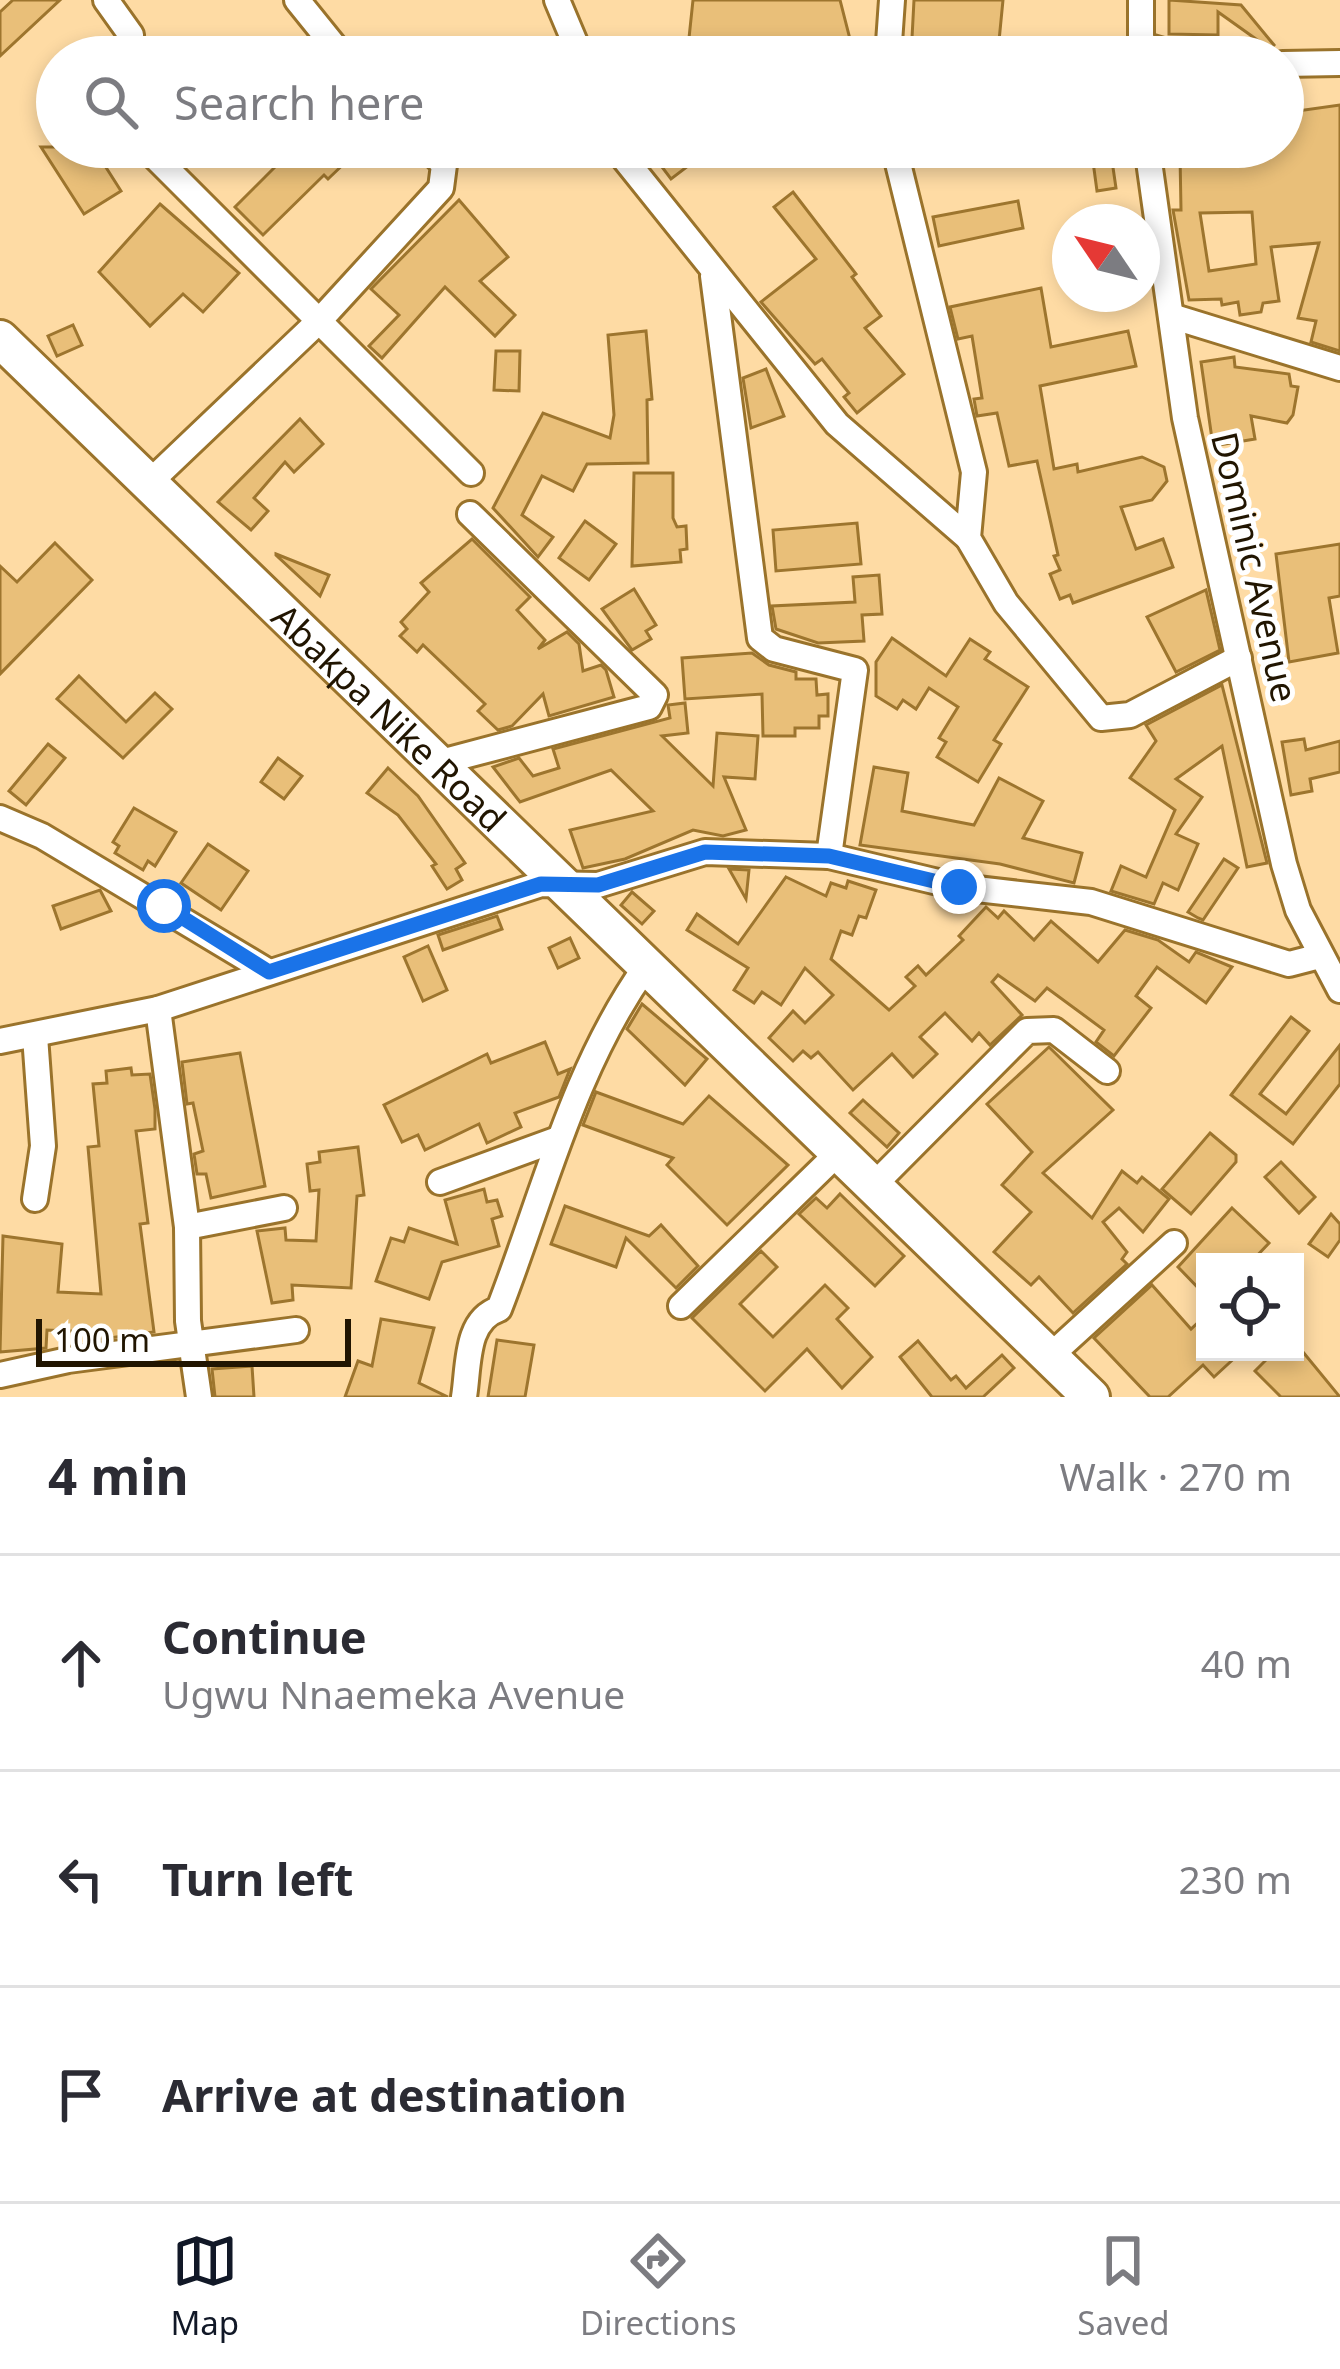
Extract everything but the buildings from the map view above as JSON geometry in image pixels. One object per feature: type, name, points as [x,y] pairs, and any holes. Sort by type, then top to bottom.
[{"type":"main road","name":"Abakpa Nike Road","points":[[0,339],[1091,1397]]},
{"type":"street","points":[[106,0],[129,36]]},
{"type":"street","points":[[297,0],[326,36]]},
{"type":"street","points":[[556,0],[572,36]]},
{"type":"street","points":[[889,36],[892,0]]},
{"type":"street","points":[[1141,0],[1142,36]]},
{"type":"street","points":[[1304,64],[1340,63]]},
{"type":"street","points":[[165,168],[471,473]]},
{"type":"street","points":[[151,481],[320,320],[441,188],[444,168]]},
{"type":"street","points":[[631,168],[837,424],[968,538],[1006,603],[1101,718],[1130,715],[1239,658]]},
{"type":"street","points":[[899,168],[974,472],[968,538]]},
{"type":"street","name":"Dominic Avenue","points":[[1150,168],[1185,418],[1284,864],[1320,956],[1340,990]]},
{"type":"street","points":[[713,275],[760,638],[774,649],[855,670],[829,856]]},
{"type":"street","points":[[1171,316],[1340,368]]},
{"type":"street","points":[[437,763],[649,706],[656,695],[470,514]]},
{"type":"street","points":[[0,818],[42,836],[269,972]]},
{"type":"street","points":[[0,1041],[158,1010],[541,884],[598,885],[705,852],[829,856],[959,887],[1091,902],[1289,964],[1320,956]]},
{"type":"street","points":[[464,1397],[474,1330],[484,1314],[499,1309],[558,1139],[620,1003],[645,968]]},
{"type":"street","points":[[158,1010],[187,1227],[191,1346],[199,1397]]},
{"type":"street","points":[[875,1184],[1027,1031],[1054,1030],[1107,1071]]},
{"type":"street","points":[[35,1036],[44,1146],[35,1198]]},
{"type":"street","points":[[440,1182],[558,1139]]},
{"type":"street","points":[[681,1306],[839,1152]]},
{"type":"street","points":[[187,1227],[284,1208]]},
{"type":"street","points":[[1049,1357],[1174,1243]]},
{"type":"street","points":[[0,1376],[68,1360],[296,1330]]},
{"type":"route","points":[[164,906],[269,972],[541,884],[598,885],[705,852],[829,856],[959,887]]}]
